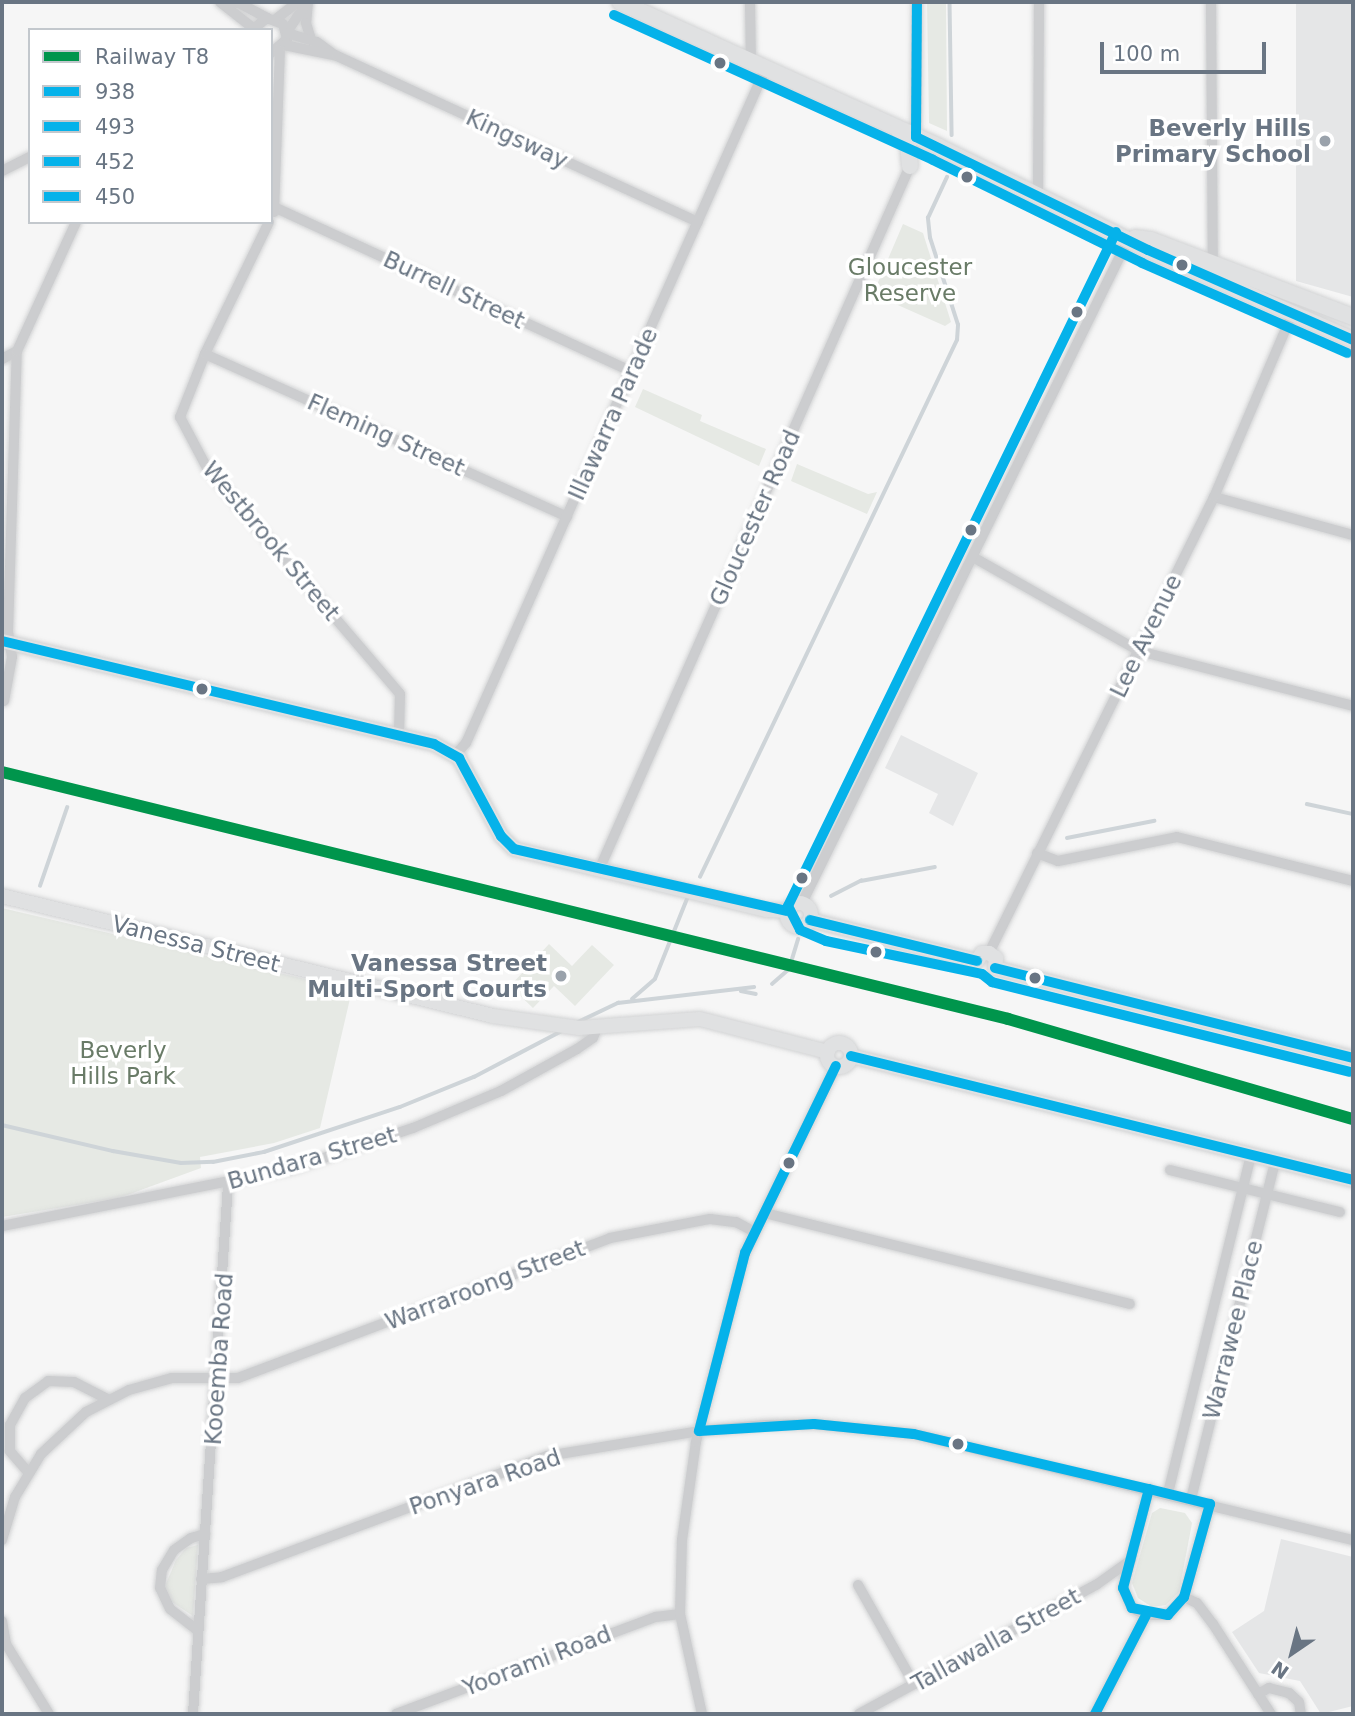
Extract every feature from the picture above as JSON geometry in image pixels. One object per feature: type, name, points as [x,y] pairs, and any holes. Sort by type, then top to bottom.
[{"type":"main road","points":[[620,2],[937,146],[1129,237],[1148,250],[1353,340]]},
{"type":"main road","points":[[898,129],[908,145],[910,166]]},
{"type":"main road","points":[[910,166],[937,146]]},
{"type":"main road","points":[[1129,237],[1151,240],[1353,317]]},
{"type":"street","points":[[220,2],[252,28]]},
{"type":"street","points":[[226,2],[272,18]]},
{"type":"street","points":[[255,28],[298,2]]},
{"type":"street","points":[[307,2],[305,19],[311,39]]},
{"type":"street","points":[[280,45],[307,2]]},
{"type":"street","points":[[750,2],[758,66]]},
{"type":"street","points":[[916,137],[917,2]]},
{"type":"street","points":[[1038,194],[1039,2]]},
{"type":"street","points":[[1211,2],[1213,263]]},
{"type":"street","name":"Westbrook Street","points":[[272,18],[280,45],[273,196]]},
{"type":"street","name":"Kingsway","points":[[280,45],[311,39],[337,56],[698,222]]},
{"type":"street","name":"Kingsway","points":[[280,45],[337,56]]},
{"type":"street","name":"Illawarra Parade","points":[[456,754],[466,743],[698,222],[758,66]]},
{"type":"street","points":[[2,171],[28,158]]},
{"type":"street","name":"Gloucester Road","points":[[599,870],[910,166]]},
{"type":"street","name":"Burrell Street","points":[[273,216],[632,372]]},
{"type":"street","points":[[4,701],[12,657],[6,642],[17,351],[75,224]]},
{"type":"street","name":"Westbrook Street","points":[[268,224],[205,354],[180,417],[207,468],[400,694],[399,736]]},
{"type":"street","points":[[6,642],[399,736],[456,754],[506,843],[529,853],[599,870],[787,911],[802,903],[1129,237]]},
{"type":"street","name":"Lee Avenue","points":[[989,953],[1214,497],[1292,314]]},
{"type":"street","points":[[2,359],[17,351]]},
{"type":"street","name":"Fleming Street","points":[[205,354],[568,517]]},
{"type":"street","points":[[1214,497],[1353,535]]},
{"type":"street","points":[[973,557],[1139,651],[1353,706]]},
{"type":"street","points":[[1037,853],[1058,861],[1177,837],[1353,881]]},
{"type":"street","name":"Vanessa Street","points":[[2,896],[493,1016],[579,1028],[700,1019],[828,1052]]},
{"type":"street","points":[[802,903],[811,910],[810,920]]},
{"type":"street","points":[[787,911],[787,919],[796,927],[810,920],[977,961],[984,971],[995,968],[1353,1058]]},
{"type":"street","points":[[977,961],[982,953],[989,953],[996,958],[995,968]]},
{"type":"street","name":"Bundara Street","points":[[2,1226],[228,1184],[375,1141],[501,1091],[577,1049],[593,1038],[597,1028]]},
{"type":"street","points":[[836,1066],[828,1052],[836,1044],[843,1044],[851,1056],[1353,1180]]},
{"type":"street","points":[[836,1066],[846,1065],[851,1056]]},
{"type":"street","points":[[702,1714],[680,1614],[682,1540],[699,1431],[732,1297],[755,1232],[836,1066]]},
{"type":"street","name":"Warrawee Place","points":[[1168,1493],[1251,1155]]},
{"type":"street","name":"Warrawee Place","points":[[1191,1499],[1275,1161]]},
{"type":"street","points":[[1170,1170],[1340,1212]]},
{"type":"street","name":"Kooemba Road","points":[[193,1714],[197,1630],[218,1378],[228,1184]]},
{"type":"street","points":[[765,1213],[1130,1304]]},
{"type":"street","name":"Warraroong Street","points":[[27,1472],[66,1428],[108,1399],[172,1378],[238,1378],[610,1238],[710,1219],[736,1222],[755,1232]]},
{"type":"street","points":[[2,1540],[27,1472],[10,1451],[10,1425],[25,1398],[48,1381],[74,1382],[108,1399]]},
{"type":"street","name":"Ponyara Road","points":[[201,1579],[222,1577],[547,1456],[699,1431],[814,1424],[914,1434],[1168,1493],[1353,1540]]},
{"type":"street","points":[[1149,1489],[1124,1588],[1132,1608],[1146,1615],[1168,1615],[1184,1597],[1210,1504]]},
{"type":"street","points":[[197,1630],[170,1609],[160,1588],[162,1570],[174,1550],[205,1534]]},
{"type":"street","name":"Tallawalla Street","points":[[859,1714],[1096,1585],[1131,1560]]},
{"type":"street","points":[[858,1585],[914,1684]]},
{"type":"street","name":"Tallawalla Street","points":[[1096,1585],[1124,1588]]},
{"type":"street","points":[[1184,1597],[1197,1603],[1213,1624],[1271,1714]]},
{"type":"street","name":"Yoorami Road","points":[[396,1714],[656,1617],[680,1614]]},
{"type":"street","points":[[1095,1714],[1146,1615]]},
{"type":"street","points":[[2,1621],[4,1645],[49,1714]]},
{"type":"street","points":[[1258,1694],[1269,1688],[1289,1693],[1298,1702],[1301,1714]]},
{"type":"shaded area","name":"Beverly Hills Primary School","points":[[1296,2],[1353,2],[1353,297],[1296,281]]},
{"type":"shaded area","points":[[901,735],[978,773],[953,826],[929,813],[938,794],[885,768]]},
{"type":"shaded area","points":[[1281,1539],[1353,1557],[1353,1706],[1321,1714],[1300,1681],[1259,1673],[1232,1632],[1264,1611]]},
{"type":"green space","points":[[927,2],[946,2],[947,131],[929,123]]},
{"type":"green space","name":"Gloucester Reserve","points":[[903,224],[923,233],[951,322],[945,326],[873,294]]},
{"type":"green space","points":[[643,389],[702,415],[700,421],[766,449],[759,466],[635,407]]},
{"type":"green space","points":[[797,464],[868,494],[877,492],[867,514],[791,481]]},
{"type":"green space","name":"Beverly Hills Park","points":[[2,908],[352,990],[320,1128],[274,1143],[200,1157],[201,1168],[119,1198],[2,1217]]},
{"type":"green space","name":"Vanessa Street Multi-Sport Courts","points":[[549,944],[572,966],[592,945],[614,965],[575,1006],[554,986],[533,1008],[510,986]]},
{"type":"green space","points":[[1160,1508],[1185,1513],[1192,1523],[1179,1592],[1166,1605],[1152,1607],[1138,1598],[1132,1583],[1152,1513]]},
{"type":"green space","points":[[198,1545],[193,1616],[172,1602],[165,1586],[176,1560],[186,1548]]},
{"type":"waterway","points":[[950,2],[952,135]]},
{"type":"waterway","points":[[700,877],[957,340],[958,325],[930,238],[928,218],[947,177]]},
{"type":"waterway","points":[[1307,804],[1353,814]]},
{"type":"waterway","points":[[40,886],[67,808]]},
{"type":"waterway","points":[[1067,838],[1154,821]]},
{"type":"waterway","points":[[831,896],[861,881],[935,867]]},
{"type":"waterway","points":[[632,999],[655,979],[687,899]]},
{"type":"waterway","points":[[772,984],[789,969],[798,939]]},
{"type":"waterway","points":[[576,1023],[618,1003],[754,987]]},
{"type":"waterway","points":[[741,991],[756,994]]},
{"type":"waterway","points":[[2,1125],[113,1151],[181,1163],[213,1162],[264,1152],[400,1107],[474,1077],[560,1032]]},
{"type":"rail line","name":"T8","points":[[2,772],[1008,1019],[1353,1119]]},
{"type":"transit line","name":"450","points":[[916,137],[917,2]]},
{"type":"transit line","name":"452","points":[[614,15],[933,160],[1142,263],[1347,353]]},
{"type":"transit line","name":"450","points":[[916,137],[1148,250],[1353,340]]},
{"type":"transit line","name":"452","points":[[1116,232],[788,906],[800,930],[826,941],[982,974],[992,982],[1350,1072]]},
{"type":"transit line","name":"493","points":[[2,641],[434,744],[459,758],[501,836],[514,849],[787,911]]},
{"type":"transit line","name":"493","points":[[810,920],[977,961]]},
{"type":"transit line","name":"493","points":[[995,968],[1353,1058]]},
{"type":"transit line","name":"938","points":[[851,1056],[1353,1180]]},
{"type":"transit line","name":"938","points":[[699,1431],[745,1253],[836,1066]]},
{"type":"transit line","name":"938","points":[[699,1431],[814,1424],[914,1434],[1149,1489]]},
{"type":"transit line","name":"938","points":[[1149,1489],[1210,1504],[1184,1597],[1168,1615],[1132,1608],[1123,1588],[1149,1489]]},
{"type":"transit line","name":"938","points":[[1095,1714],[1146,1615]]},
{"type":"place","name":"Beverly Hills Primary School","points":[[1325,141]]},
{"type":"place","name":"Vanessa Street Multi-Sport Courts","points":[[561,976]]}]
